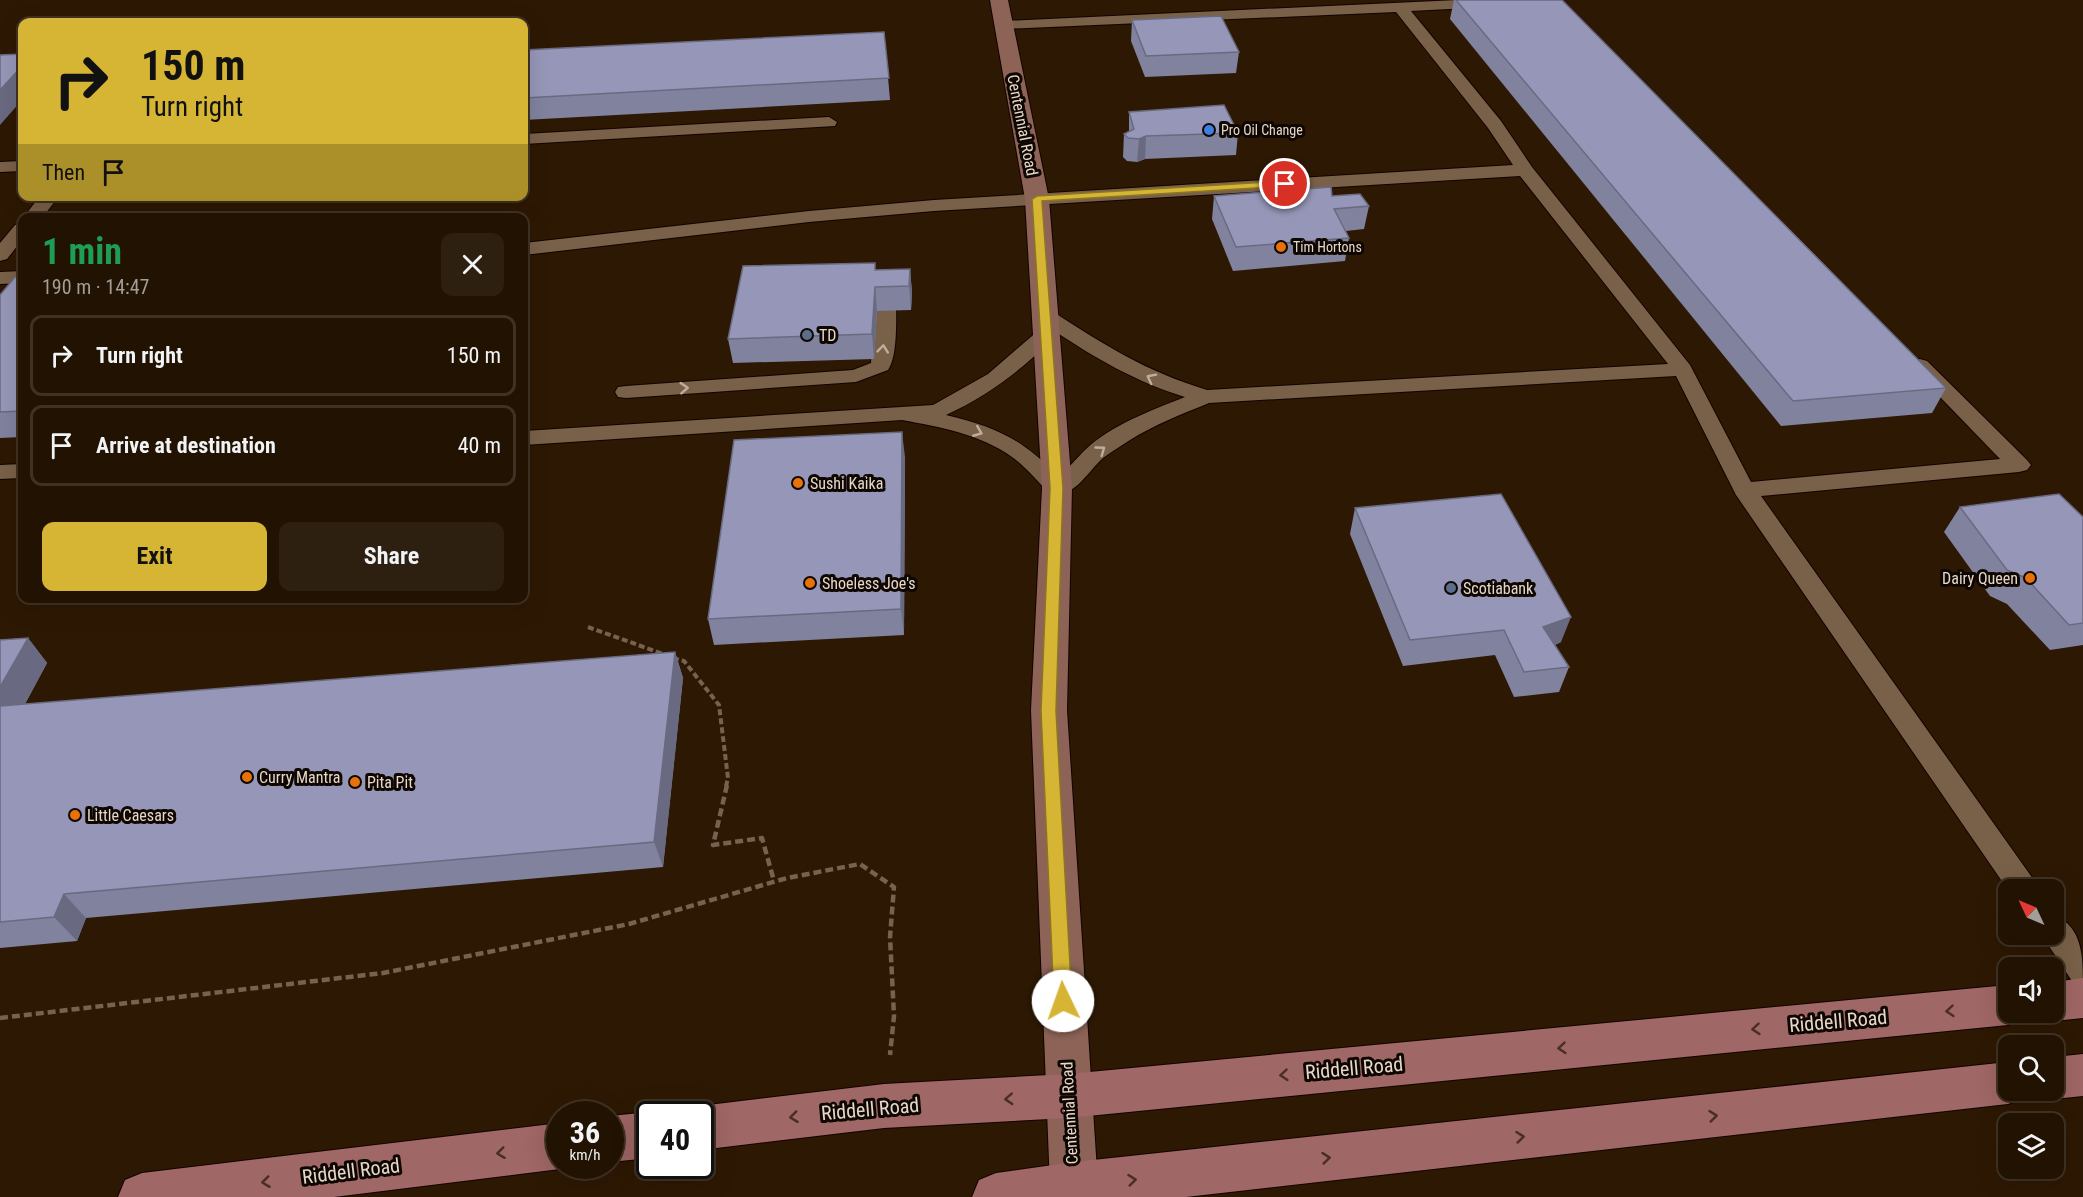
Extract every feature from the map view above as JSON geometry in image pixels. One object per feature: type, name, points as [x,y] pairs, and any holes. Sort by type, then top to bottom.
[{"type":"main road","points":[[2064,1000],[2083,998]]},
{"type":"main road","name":"Riddell Road","points":[[714,1126],[884,1106],[1068,1096],[1998,1006]]},
{"type":"main road","points":[[2064,1077],[2083,1075]]},
{"type":"main road","points":[[996,1197],[1074,1186],[1998,1084]]},
{"type":"main road","name":"Riddell Road","points":[[142,1197],[546,1148]]},
{"type":"street","name":"Centennial Road","points":[[999,0],[1037,199],[1057,488],[1048,711],[1074,1186]]},
{"type":"lane","points":[[1004,25],[1510,2]]},
{"type":"lane","points":[[1400,7],[1495,125],[1526,170],[1683,369],[1744,490],[2018,879]]},
{"type":"lane","points":[[528,139],[829,122]]},
{"type":"lane","points":[[0,166],[18,166]]},
{"type":"lane","points":[[528,249],[700,231],[848,212],[1526,170]]},
{"type":"lane","points":[[36,213],[46,201]]},
{"type":"lane","points":[[0,255],[18,234]]},
{"type":"lane","points":[[626,392],[855,376],[881,366],[884,347],[886,279],[863,265]]},
{"type":"lane","points":[[0,278],[18,277]]},
{"type":"lane","points":[[528,438],[937,411],[965,399],[1016,365],[1046,324],[1161,383],[1206,397]]},
{"type":"lane","points":[[1744,490],[2019,465],[1911,355]]},
{"type":"lane","points":[[901,413],[958,424],[997,440],[1021,453],[1057,488],[1079,472],[1095,454],[1124,434],[1170,411],[1206,397],[1683,369]]},
{"type":"lane","points":[[0,472],[18,471]]},
{"type":"lane","points":[[2064,943],[2083,971]]},
{"type":"path","points":[[588,627],[684,662],[719,705],[728,778],[713,845],[762,838],[774,881]]},
{"type":"path","points":[[0,1018],[383,973],[629,924],[774,881],[860,864],[894,887],[891,937],[894,1016],[884,1106]]},
{"type":"building","points":[[1456,0],[1562,0],[1946,388],[1793,401]]},
{"type":"building","points":[[1221,16],[1239,52],[1146,56],[1132,20]]},
{"type":"building","points":[[884,32],[889,78],[528,98],[528,50]]},
{"type":"building","points":[[18,54],[18,70],[0,90],[0,55]]},
{"type":"building","points":[[1224,105],[1238,133],[1146,136],[1139,139],[1128,138],[1124,134],[1134,129],[1129,112]]},
{"type":"building","points":[[1331,187],[1332,196],[1360,194],[1369,206],[1334,209],[1349,238],[1236,247],[1214,196]]},
{"type":"building","points":[[875,263],[875,270],[910,269],[909,286],[875,287],[872,334],[728,339],[743,266]]},
{"type":"building","points":[[15,277],[18,277],[18,411],[0,412],[0,295]]},
{"type":"building","points":[[902,432],[901,609],[708,619],[734,440]]},
{"type":"building","name":"Scotiabank","points":[[1501,494],[1571,617],[1543,627],[1569,667],[1524,672],[1504,630],[1410,640],[1355,508]]},
{"type":"building","points":[[2059,494],[2083,517],[2083,623],[2069,625],[2026,578],[2007,570],[1960,507]]},
{"type":"building","points":[[28,638],[0,687],[0,640]]},
{"type":"building","points":[[675,652],[654,842],[64,894],[54,917],[0,922],[0,706]]},
{"type":"place","name":"Pro Oil Change","points":[[1209,130]]},
{"type":"place","name":"Tim Hortons","points":[[1281,247]]},
{"type":"place","name":"TD","points":[[807,335]]},
{"type":"place","name":"Sushi Kaika","points":[[798,483]]},
{"type":"place","name":"Dairy Queen","points":[[2030,578]]},
{"type":"place","name":"Shoeless Joe's","points":[[810,583]]},
{"type":"place","name":"Scotiabank","points":[[1451,588]]},
{"type":"place","name":"Curry Mantra","points":[[247,777]]},
{"type":"place","name":"Pita Pit","points":[[355,782]]},
{"type":"place","name":"Little Caesars","points":[[75,815]]},
{"type":"route","points":[[1063,1001],[1048,711],[1057,488],[1037,199],[1285,184]]}]
